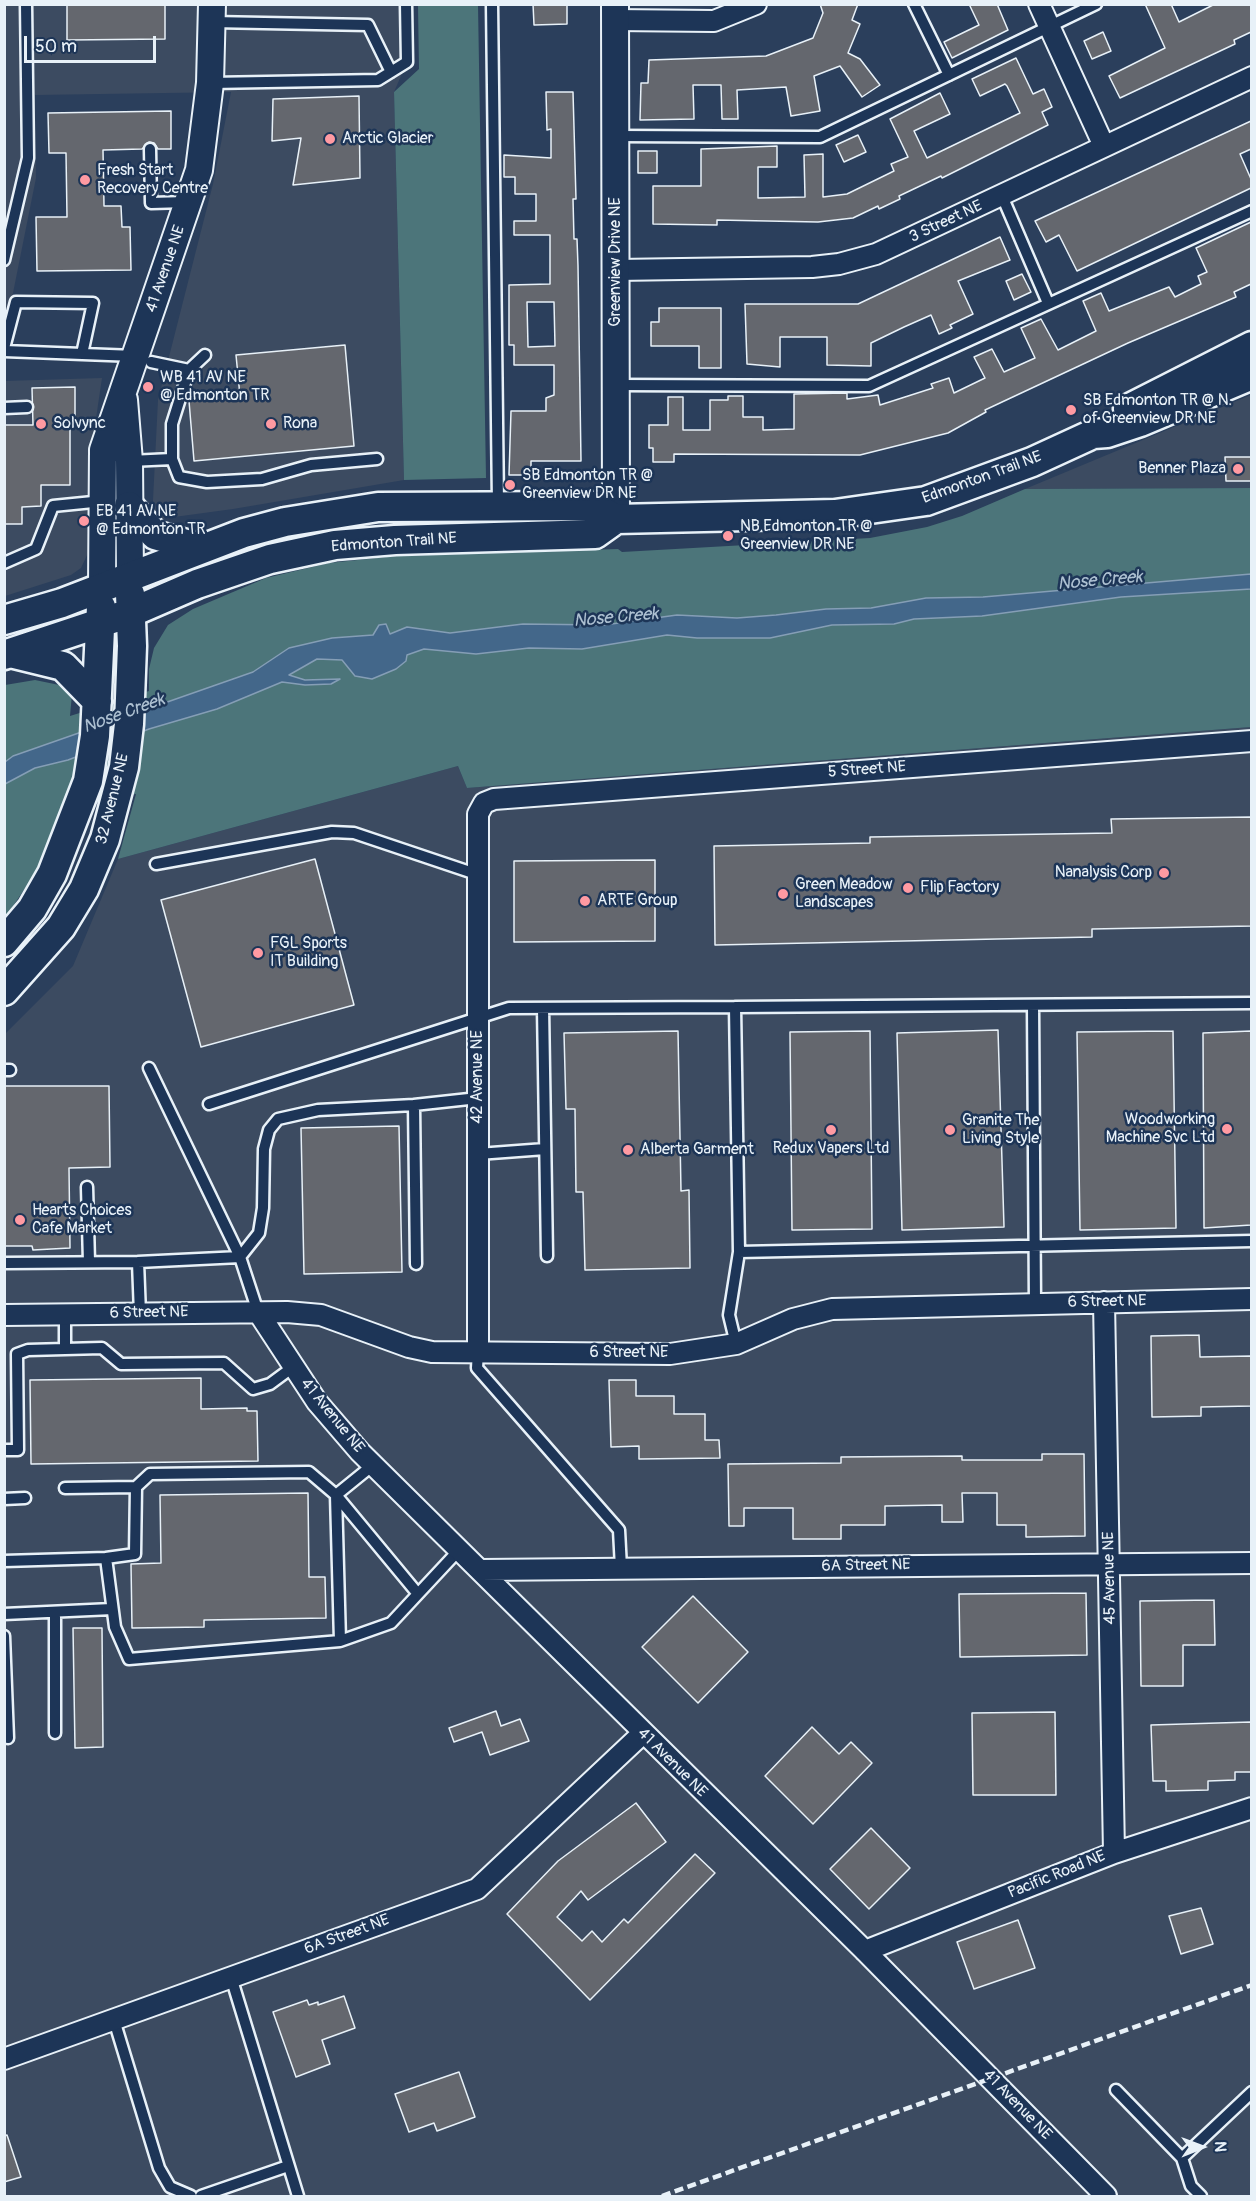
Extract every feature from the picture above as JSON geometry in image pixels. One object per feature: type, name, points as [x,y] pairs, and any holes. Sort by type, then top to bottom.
[{"type":"main road","name":"Edmonton Trail NE","points":[[1092,434],[1102,423],[1251,346]]},
{"type":"main road","name":"Edmonton Trail NE","points":[[4,620],[62,603],[200,548],[285,522],[378,507],[498,504],[593,506],[616,519],[835,514],[926,501],[1032,462],[1092,434],[1107,433],[1140,422],[1251,375]]},
{"type":"main road","points":[[116,503],[156,535],[200,548]]},
{"type":"main road","name":"Edmonton Trail NE","points":[[9,654],[100,624],[197,584],[270,559],[335,545],[395,540],[595,534],[616,519]]},
{"type":"main road","name":"32 Avenue NE","points":[[4,991],[61,927],[84,889],[105,839],[124,767],[130,694],[130,577]]},
{"type":"main road","name":"32 Avenue NE","points":[[4,942],[32,909],[52,874],[88,781],[97,701],[102,587]]},
{"type":"main road","points":[[9,654],[43,659],[63,666],[97,701]]},
{"type":"street","points":[[614,12],[714,21],[756,4]]},
{"type":"street","points":[[1040,4],[1104,146]]},
{"type":"street","name":"Greenview Drive NE","points":[[614,12],[616,519]]},
{"type":"street","name":"41 Avenue NE","points":[[130,577],[104,450],[123,389],[143,359],[190,202],[205,141],[210,83],[212,13]]},
{"type":"street","name":"3 Street NE","points":[[616,270],[812,267],[839,264],[876,254],[1251,77]]},
{"type":"street","name":"41 Avenue NE","points":[[102,587],[116,503],[129,461],[123,389]]},
{"type":"street","name":"5 Street NE","points":[[484,803],[494,799],[1251,741]]},
{"type":"street","name":"42 Avenue NE","points":[[478,1351],[478,814],[484,803]]},
{"type":"street","name":"6 Street NE","points":[[4,1315],[258,1312],[321,1315],[410,1347],[432,1352],[670,1354],[736,1344],[793,1319],[832,1309],[1251,1299]]},
{"type":"street","name":"45 Avenue NE","points":[[1104,1302],[1114,1853]]},
{"type":"street","name":"41 Avenue NE","points":[[258,1312],[317,1402],[373,1465],[460,1549],[642,1734],[865,1951],[1106,2196]]},
{"type":"street","name":"6A Street NE","points":[[481,1570],[1251,1563]]},
{"type":"street","name":"6A Street NE","points":[[4,2059],[477,1888],[642,1734]]},
{"type":"street","name":"Pacific Road NE","points":[[865,1951],[1114,1853],[1251,1808]]},
{"type":"lane","points":[[4,260],[28,158],[26,4]]},
{"type":"lane","points":[[210,83],[378,80],[407,62],[406,4]]},
{"type":"lane","points":[[492,4],[498,504]]},
{"type":"lane","points":[[914,4],[949,75]]},
{"type":"lane","points":[[615,136],[820,137],[1096,4]]},
{"type":"lane","points":[[212,13],[368,25],[391,72]]},
{"type":"lane","points":[[150,149],[151,203],[190,202]]},
{"type":"lane","points":[[1002,196],[1048,303]]},
{"type":"lane","points":[[617,385],[869,386],[1251,211]]},
{"type":"lane","points":[[82,354],[93,303],[16,302],[4,349],[143,359],[189,370]]},
{"type":"lane","points":[[205,355],[189,370],[172,424],[172,459],[179,477],[207,482],[262,479],[311,465],[377,459]]},
{"type":"lane","points":[[4,408],[27,407]]},
{"type":"lane","points":[[129,461],[172,459]]},
{"type":"lane","points":[[4,563],[36,549],[53,506],[116,503]]},
{"type":"lane","points":[[156,864],[332,832],[354,832],[478,875]]},
{"type":"lane","points":[[208,1104],[509,1008],[1251,1003]]},
{"type":"lane","points":[[1033,1005],[1035,1304]]},
{"type":"lane","points":[[735,1007],[739,1252],[729,1315],[736,1344]]},
{"type":"lane","points":[[543,1008],[547,1256]]},
{"type":"lane","points":[[149,1068],[240,1257],[258,1312]]},
{"type":"lane","points":[[4,1263],[138,1262],[240,1257],[259,1233],[264,1208],[264,1149],[269,1130],[278,1119],[318,1110],[414,1105],[478,1098]]},
{"type":"lane","points":[[414,1105],[416,1264]]},
{"type":"lane","points":[[478,1154],[545,1149]]},
{"type":"lane","points":[[87,1187],[89,1262]]},
{"type":"lane","points":[[739,1252],[1251,1241]]},
{"type":"lane","points":[[138,1262],[140,1314]]},
{"type":"lane","points":[[64,1314],[64,1349]]},
{"type":"lane","points":[[4,1450],[18,1450],[17,1354],[32,1349],[102,1348],[121,1364],[224,1363],[253,1389],[270,1384],[293,1367]]},
{"type":"lane","points":[[478,1351],[477,1368],[619,1530],[621,1568]]},
{"type":"lane","points":[[336,1495],[373,1465]]},
{"type":"lane","points":[[65,1488],[136,1487],[150,1474],[309,1472],[336,1495],[418,1594]]},
{"type":"lane","points":[[4,1561],[106,1558],[135,1554],[136,1487]]},
{"type":"lane","points":[[336,1495],[340,1641]]},
{"type":"lane","points":[[4,1499],[25,1498]]},
{"type":"lane","points":[[106,1558],[115,1628],[129,1659],[340,1641],[391,1623],[460,1549]]},
{"type":"lane","points":[[4,1614],[112,1609]]},
{"type":"lane","points":[[55,1612],[55,1733]]},
{"type":"lane","points":[[4,1636],[8,1738]]},
{"type":"lane","points":[[231,1977],[298,2196]]},
{"type":"lane","points":[[114,2020],[159,2168],[170,2187],[191,2196]]},
{"type":"lane","points":[[1116,2090],[1182,2158],[1191,2186],[1201,2196]]},
{"type":"lane","points":[[1182,2158],[1251,2092]]},
{"type":"lane","points":[[201,2196],[288,2166]]},
{"type":"shaded area","points":[[5,5],[406,5],[407,62],[394,92],[404,480],[233,509],[152,520],[158,400],[213,184],[231,92],[35,95],[36,178],[5,333]]},
{"type":"shaded area","points":[[102,378],[91,452],[88,553],[81,568],[71,575],[5,596],[4,381]]},
{"type":"shaded area","points":[[1251,395],[1251,488],[1025,489]]},
{"type":"shaded area","points":[[1251,574],[1251,589],[1121,597],[982,616],[914,619],[894,624],[832,625],[770,638],[697,638],[667,635],[582,649],[529,648],[476,654],[424,649],[407,655],[406,661],[396,669],[372,679],[355,676],[342,660],[317,659],[289,675],[305,680],[340,679],[331,684],[305,685],[282,682],[217,709],[149,729],[68,760],[35,768],[5,784],[5,762],[13,756],[253,672],[289,648],[332,638],[373,635],[379,625],[386,624],[390,634],[407,627],[450,633],[523,624],[604,625],[677,615],[737,618],[826,609],[871,608],[926,598],[983,597]]},
{"type":"shaded area","points":[[1251,727],[1251,2196],[5,2196],[5,1034],[73,966],[118,859],[458,766],[467,788]]},
{"type":"green space","points":[[418,5],[478,5],[486,478],[404,480],[394,92],[419,69]]},
{"type":"green space","points":[[1251,488],[1251,727],[467,788],[458,766],[118,859],[136,794],[60,807],[58,824],[40,866],[5,918],[5,685],[35,680],[64,686],[72,694],[70,716],[149,691],[149,669],[154,648],[168,625],[193,609],[266,578],[329,563],[396,556],[618,549],[622,552],[870,538],[927,527],[962,516],[1025,489]]},
{"type":"building","points":[[67,4],[165,4],[165,39],[67,40]]},
{"type":"building","points":[[533,4],[567,4],[567,24],[534,25]]},
{"type":"building","points":[[820,4],[858,4],[852,20],[860,24],[848,53],[860,59],[880,85],[862,97],[840,66],[814,76],[820,111],[791,116],[786,87],[737,90],[738,119],[722,119],[721,85],[693,85],[694,119],[640,120],[641,83],[648,83],[649,60],[766,56],[813,38],[823,13]]},
{"type":"building","points":[[969,4],[997,4],[1008,30],[952,58],[944,42],[979,25]]},
{"type":"building","points":[[1145,4],[1171,4],[1179,22],[1215,4],[1251,4],[1251,32],[1234,40],[1235,44],[1120,98],[1109,76],[1165,48]]},
{"type":"building","points":[[1103,32],[1111,51],[1092,59],[1084,41]]},
{"type":"building","points":[[1016,58],[1033,94],[1044,89],[1052,107],[1042,112],[1048,125],[942,178],[941,176],[899,196],[900,199],[879,209],[878,206],[853,218],[818,222],[717,220],[717,225],[653,224],[653,186],[701,186],[701,149],[777,146],[777,167],[758,167],[758,198],[805,197],[804,155],[823,154],[823,197],[847,194],[894,171],[891,164],[908,157],[890,119],[940,93],[950,114],[914,131],[927,158],[1020,113],[1005,84],[980,96],[972,79]]},
{"type":"building","points":[[546,92],[573,92],[576,199],[573,199],[574,239],[577,239],[578,266],[581,461],[531,461],[531,475],[509,475],[511,411],[546,411],[546,398],[554,395],[554,365],[514,365],[514,345],[509,345],[509,285],[550,284],[550,235],[514,235],[514,221],[536,221],[536,194],[515,194],[515,177],[504,177],[504,155],[551,158],[551,129],[547,130]],"holes":[[[527,302],[554,302],[555,346],[528,347]]]},
{"type":"building","name":"Arctic Glacier","points":[[359,96],[360,178],[293,185],[301,138],[272,141],[273,99]]},
{"type":"building","name":"Fresh Start Recovery Centre","points":[[171,111],[171,149],[158,149],[154,143],[149,142],[142,149],[103,150],[104,206],[121,206],[122,227],[130,227],[131,270],[37,271],[36,217],[67,217],[66,153],[49,153],[48,113]]},
{"type":"building","points":[[1251,121],[1251,149],[1240,154],[1251,179],[1251,188],[1077,271],[1059,235],[1046,242],[1035,221]]},
{"type":"building","points":[[858,135],[866,152],[844,162],[836,145]]},
{"type":"building","points":[[638,151],[657,151],[657,173],[638,173]]},
{"type":"building","points":[[1251,222],[1251,284],[1234,292],[1236,297],[1128,343],[985,410],[986,412],[948,433],[860,455],[674,454],[674,462],[653,462],[653,448],[649,448],[649,425],[668,425],[668,397],[683,397],[683,430],[710,430],[710,400],[728,400],[728,396],[743,396],[743,417],[763,417],[763,430],[794,429],[794,394],[847,393],[847,399],[878,395],[880,405],[933,388],[931,384],[949,378],[954,393],[985,378],[974,357],[992,349],[1004,372],[1035,358],[1021,328],[1041,319],[1058,350],[1096,331],[1083,301],[1101,293],[1109,311],[1169,287],[1175,297],[1201,284],[1198,276],[1207,272],[1196,248]]},
{"type":"building","points":[[1000,237],[1010,260],[958,281],[973,314],[950,325],[952,328],[939,334],[931,315],[904,327],[871,343],[871,366],[827,365],[827,337],[780,337],[780,367],[747,364],[745,304],[858,304]]},
{"type":"building","points":[[1022,274],[1031,292],[1014,300],[1006,281]]},
{"type":"building","points":[[659,308],[721,308],[721,368],[699,368],[699,346],[651,346],[651,322],[659,322]]},
{"type":"building","name":"Rona","points":[[345,345],[354,446],[194,461],[189,401],[240,396],[236,355]]},
{"type":"building","points":[[75,387],[75,425],[70,425],[70,485],[41,485],[41,506],[22,507],[22,524],[4,524],[4,425],[33,425],[32,388]]},
{"type":"building","name":"Benner Plaza","points":[[1225,457],[1251,457],[1251,481],[1226,481]]},
{"type":"building","points":[[1251,817],[1251,926],[1092,929],[1092,937],[715,945],[714,846],[870,843],[870,837],[1112,833],[1111,819]]},
{"type":"building","name":"FGL Sports IT Building","points":[[315,859],[354,1005],[201,1047],[161,900]]},
{"type":"building","name":"ARTE Group","points":[[655,860],[655,941],[514,942],[514,861]]},
{"type":"building","name":"Granite The Living Style","points":[[998,1030],[1004,1227],[902,1230],[897,1033]]},
{"type":"building","name":"Alberta Garment","points":[[678,1031],[681,1191],[689,1190],[690,1268],[585,1270],[583,1192],[576,1192],[575,1109],[566,1109],[564,1033]]},
{"type":"building","name":"Redux Vapers Ltd","points":[[870,1031],[872,1229],[792,1230],[790,1032]]},
{"type":"building","points":[[1173,1031],[1176,1228],[1080,1230],[1077,1032]]},
{"type":"building","name":"Woodworking Machine Svc Ltd","points":[[1251,1031],[1251,1225],[1204,1228],[1203,1033]]},
{"type":"building","points":[[4,1086],[109,1086],[110,1167],[69,1168],[70,1248],[33,1250],[32,1246],[4,1246]]},
{"type":"building","points":[[399,1126],[402,1272],[304,1274],[301,1128]]},
{"type":"building","points":[[1199,1335],[1200,1357],[1251,1356],[1251,1406],[1201,1407],[1201,1416],[1152,1417],[1151,1336]]},
{"type":"building","points":[[201,1378],[201,1409],[247,1408],[247,1411],[257,1411],[258,1461],[31,1464],[30,1380]]},
{"type":"building","points":[[609,1380],[636,1380],[636,1396],[674,1396],[674,1414],[705,1414],[705,1440],[719,1440],[720,1458],[639,1459],[639,1446],[611,1447]]},
{"type":"building","points":[[1042,1454],[1084,1454],[1085,1536],[1026,1537],[1026,1525],[997,1525],[997,1493],[962,1493],[963,1522],[942,1522],[942,1505],[885,1506],[885,1525],[841,1525],[841,1539],[793,1539],[793,1508],[744,1508],[744,1526],[729,1526],[728,1464],[841,1463],[841,1457],[962,1456],[962,1460],[1042,1460]]},
{"type":"building","points":[[308,1493],[309,1577],[325,1577],[326,1618],[204,1620],[204,1627],[132,1628],[131,1564],[161,1563],[160,1495]]},
{"type":"building","points":[[1086,1593],[1087,1655],[960,1657],[959,1594]]},
{"type":"building","points":[[693,1596],[748,1652],[698,1703],[642,1647]]},
{"type":"building","points":[[1214,1600],[1215,1645],[1183,1645],[1183,1686],[1141,1686],[1140,1601]]},
{"type":"building","points":[[73,1628],[102,1628],[103,1747],[75,1748]]},
{"type":"building","points":[[496,1711],[501,1726],[520,1719],[529,1741],[490,1755],[482,1732],[454,1742],[449,1728]]},
{"type":"building","points":[[1055,1712],[1056,1795],[973,1795],[972,1713]]},
{"type":"building","points":[[1251,1722],[1251,1772],[1235,1772],[1235,1780],[1208,1781],[1208,1790],[1166,1791],[1166,1781],[1153,1781],[1151,1725]]},
{"type":"building","points":[[812,1727],[839,1754],[851,1742],[872,1763],[813,1824],[765,1776]]},
{"type":"building","points":[[636,1803],[666,1842],[588,1900],[581,1891],[557,1917],[582,1941],[592,1931],[602,1942],[624,1919],[628,1923],[695,1854],[715,1873],[590,2000],[507,1914],[558,1861]]},
{"type":"building","points":[[871,1828],[910,1868],[869,1909],[830,1869]]},
{"type":"building","points":[[1201,1908],[1213,1944],[1181,1954],[1169,1916]]},
{"type":"building","points":[[1018,1920],[1035,1968],[974,1989],[957,1942]]},
{"type":"building","points":[[344,1996],[355,2028],[322,2040],[330,2064],[296,2077],[273,2012],[307,2000],[309,2005],[318,2002],[318,2005]]},
{"type":"building","points":[[459,2072],[475,2117],[437,2131],[434,2123],[409,2132],[395,2094]]},
{"type":"building","points":[[7,2135],[21,2177],[4,2182],[4,2136]]},
{"type":"railway","points":[[662,2196],[1252,1985]]},
{"type":"place","name":"Arctic Glacier","points":[[330,139]]},
{"type":"place","name":"Fresh Start Recovery Centre","points":[[85,180]]},
{"type":"place","name":"WB 41 AV NE @ Edmonton TR","points":[[148,387]]},
{"type":"place","name":"SB Edmonton TR @ N. of Greenview DR NE","points":[[1071,410]]},
{"type":"place","name":"Solvync","points":[[41,424]]},
{"type":"place","name":"Rona","points":[[271,424]]},
{"type":"place","name":"Benner Plaza","points":[[1238,469]]},
{"type":"place","name":"SB Edmonton TR @ Greenview DR NE","points":[[510,485]]},
{"type":"place","name":"EB 41 AV NE @ Edmonton TR","points":[[84,521]]},
{"type":"place","name":"NB Edmonton TR @ Greenview DR NE","points":[[728,536]]},
{"type":"place","name":"Nanalysis Corp","points":[[1164,873]]},
{"type":"place","name":"Flip Factory","points":[[908,888]]},
{"type":"place","name":"Green Meadow Landscapes","points":[[783,894]]},
{"type":"place","name":"ARTE Group","points":[[585,901]]},
{"type":"place","name":"FGL Sports IT Building","points":[[258,953]]},
{"type":"place","name":"Woodworking Machine Svc Ltd","points":[[1227,1129]]},
{"type":"place","name":"Redux Vapers Ltd","points":[[831,1130]]},
{"type":"place","name":"Granite The Living Style","points":[[950,1130]]},
{"type":"place","name":"Alberta Garment","points":[[628,1150]]},
{"type":"place","name":"Hearts Choices Cafe Market","points":[[20,1220]]},
{"type":"water label","name":"Nose Creek","points":[[1100,581]]},
{"type":"water label","name":"Nose Creek","points":[[616,618]]},
{"type":"water label","name":"Nose Creek","points":[[124,714]]}]
